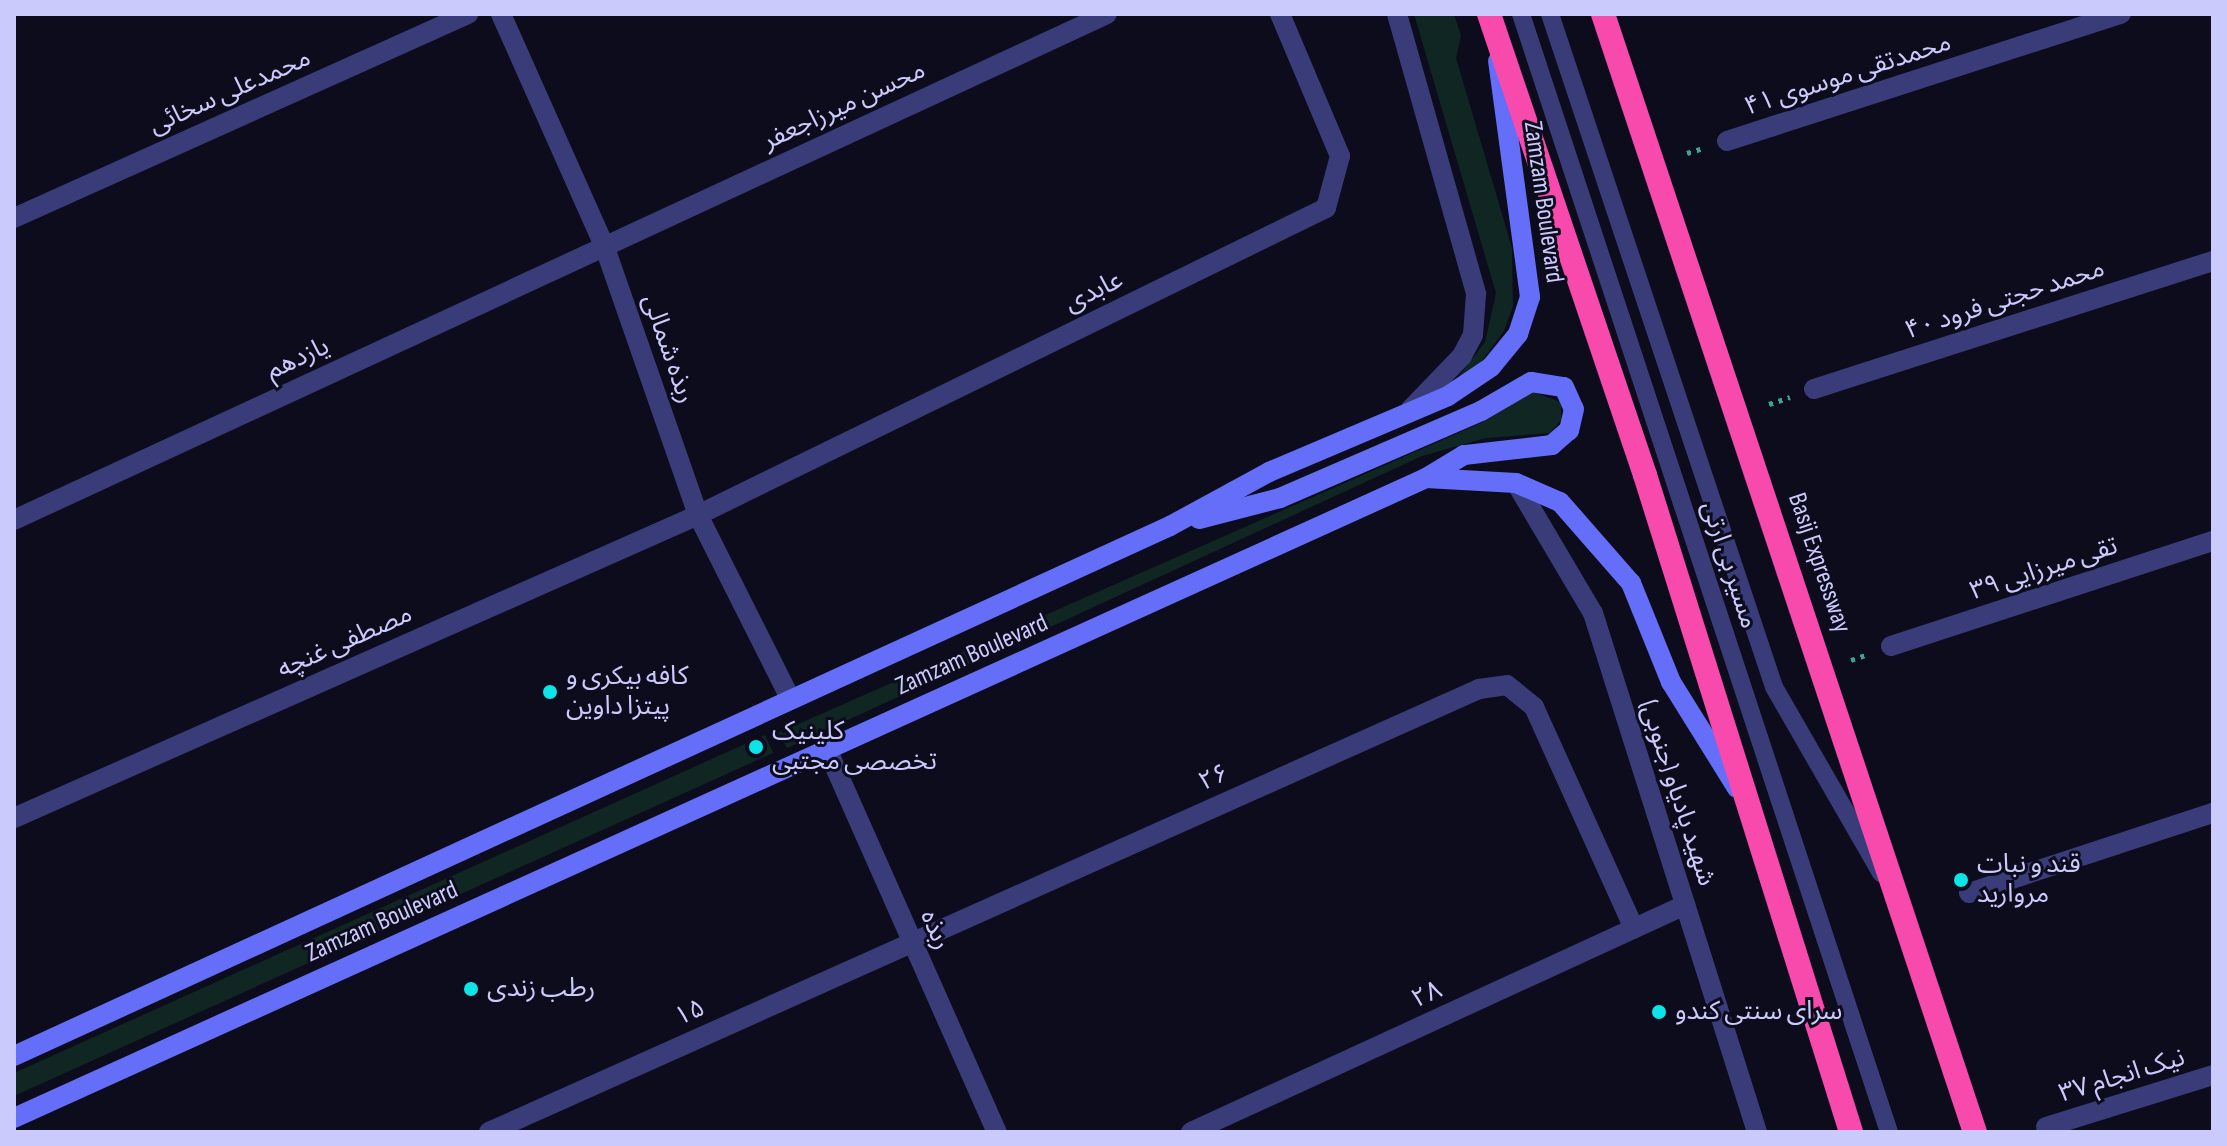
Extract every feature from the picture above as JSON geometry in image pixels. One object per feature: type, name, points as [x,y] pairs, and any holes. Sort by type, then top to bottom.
[{"type":"highway","name":"Basij Expressway","points":[[1603,14],[1906,917],[1975,1132]]},
{"type":"highway","points":[[1492,24],[1645,475],[1739,792],[1851,1132]]},
{"type":"main road","name":"Zamzam Boulevard","points":[[14,1056],[1170,526],[1269,472],[1405,414],[1491,367],[1518,334],[1530,297],[1492,24]]},
{"type":"main road","points":[[1170,526],[1280,498],[1531,382],[1564,387],[1574,409],[1569,430],[1552,445],[1464,455],[1426,478]]},
{"type":"main road","name":"Zamzam Boulevard","points":[[14,1118],[1426,478],[1516,483],[1560,502],[1631,583],[1671,682],[1739,792]]},
{"type":"street","name":"محمدعلی سخائی","points":[[14,218],[468,14]]},
{"type":"street","name":"ربذه شمالی","points":[[501,14],[604,245],[698,515],[790,698]]},
{"type":"street","name":"محسن میرزاجعفر","points":[[604,245],[1107,14]]},
{"type":"street","name":"عابدی","points":[[698,515],[1326,208],[1340,156],[1280,14]]},
{"type":"street","points":[[1397,14],[1476,294],[1473,335],[1462,356],[1405,414]]},
{"type":"street","name":"محمدتقی موسوی ۴۱","points":[[1727,141],[2121,14]]},
{"type":"street","name":"یازدهم","points":[[14,520],[604,245]]},
{"type":"street","name":"محمد حجتی فرود ۴۰","points":[[1814,389],[2213,261]]},
{"type":"street","name":"شهید پادیاو (جنوبی)","points":[[1516,483],[1593,613],[1757,1132]]},
{"type":"street","name":"مصطفی غنچه","points":[[14,818],[698,515]]},
{"type":"street","name":"تقی میرزایی ۳۹","points":[[1891,646],[2213,541]]},
{"type":"street","name":"۲۶","points":[[912,941],[1479,689],[1507,685],[1534,707],[1634,928]]},
{"type":"street","name":"ربذه","points":[[827,749],[997,1132]]},
{"type":"street","points":[[1969,893],[2213,813]]},
{"type":"street","name":"۲۸","points":[[1191,1132],[1685,905]]},
{"type":"street","name":"۱۵","points":[[489,1132],[912,941]]},
{"type":"street","name":"نیک انجام ۳۷","points":[[2046,1127],[2213,1075]]},
{"type":"lane","name":"مسیر بی ارتی","points":[[1521,14],[1889,1132]]},
{"type":"lane","name":"مسیر بی ارتی","points":[[1550,14],[1774,687],[1906,917]]},
{"type":"green space","points":[[1414,14],[1454,14],[1461,36],[1456,58],[1512,248],[1513,306],[1504,331],[1481,362],[1457,379],[1485,342],[1496,293]]},
{"type":"green space","points":[[1532,392],[1561,402],[1561,420],[1550,433],[1486,438],[1422,456],[787,748],[778,733],[1483,422]]},
{"type":"green space","points":[[765,735],[773,753],[14,1096],[14,1073]]},
{"type":"place","name":"کافه بیکری و پیتزا داوین","points":[[550,692]]},
{"type":"place","name":"کلینیک تخصصی مجتبی","points":[[756,747]]},
{"type":"place","name":"قند و نبات مروارید","points":[[1961,880]]},
{"type":"place","name":"رطب زندی","points":[[471,989]]},
{"type":"place","name":"سرای سنتی کندو","points":[[1659,1012]]}]
